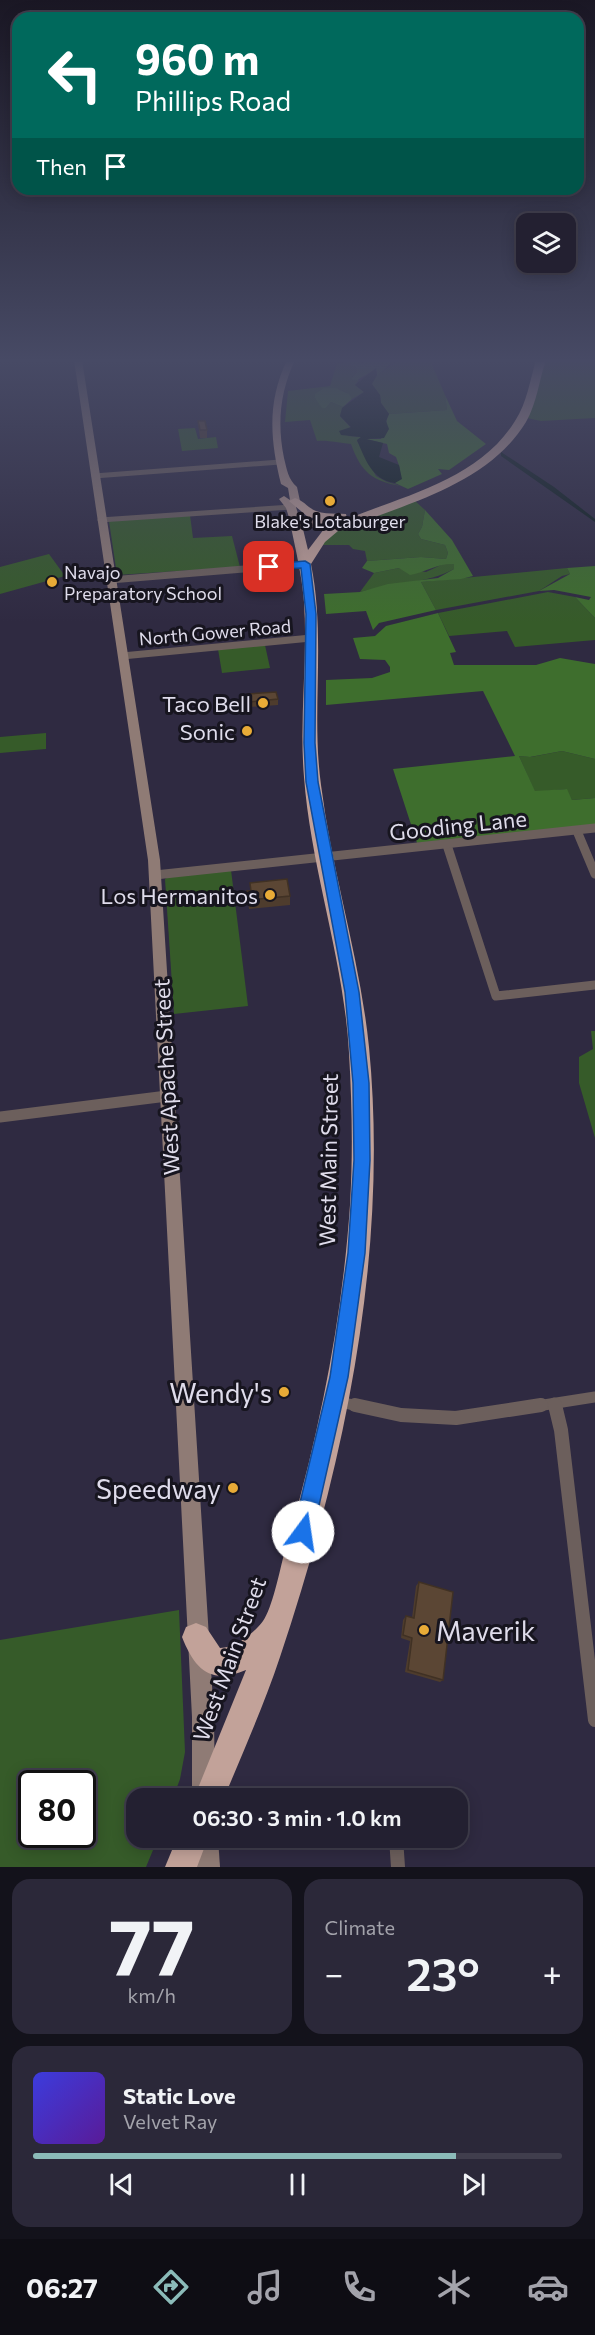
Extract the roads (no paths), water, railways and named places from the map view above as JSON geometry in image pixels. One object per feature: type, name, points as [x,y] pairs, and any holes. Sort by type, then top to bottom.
[{"type":"highway","points":[[305,564],[315,553],[318,540],[327,532],[449,473],[488,447]]},
{"type":"highway","points":[[297,527],[323,526],[458,477],[502,447]]},
{"type":"highway","points":[[293,504],[321,516],[363,513]]},
{"type":"highway","name":"West Main Street","points":[[213,1788],[274,1630],[308,1515],[334,1401],[357,1253],[362,1125],[356,1016],[325,858],[309,753],[310,598],[297,527]]},
{"type":"highway","points":[[196,1637],[213,1660],[232,1661],[247,1654],[274,1630]]},
{"type":"highway","points":[[181,1867],[189,1848]]},
{"type":"main road","name":"West Apache Street","points":[[90,447],[155,875],[202,1717],[204,1788]]},
{"type":"main road","name":"West Main Street","points":[[277,447],[286,484],[281,487],[285,502],[293,504],[297,527]]},
{"type":"main road","points":[[207,1848],[208,1867]]},
{"type":"street","points":[[94,476],[280,462]]},
{"type":"street","points":[[100,520],[293,504]]},
{"type":"street","points":[[110,580],[305,564]]},
{"type":"street","name":"North Gower Road","points":[[122,656],[311,638]]},
{"type":"street","name":"Gooding Lane","points":[[155,875],[595,828]]},
{"type":"street","points":[[577,831],[595,874]]},
{"type":"street","points":[[447,845],[496,996],[595,985]]},
{"type":"street","points":[[0,1117],[167,1096]]},
{"type":"street","points":[[334,1401],[400,1415],[456,1418],[595,1397]]},
{"type":"street","points":[[555,1403],[561,1430],[595,1720]]},
{"type":"street","points":[[397,1848],[398,1867]]},
{"type":"place","name":"Blake's Lotaburger","points":[[330,501]]},
{"type":"place","name":"Navajo Preparatory School","points":[[52,582]]},
{"type":"place","name":"Taco Bell","points":[[263,703]]},
{"type":"place","name":"Sonic","points":[[247,731]]},
{"type":"place","name":"Los Hermanitos","points":[[270,895]]},
{"type":"place","name":"Wendy's","points":[[284,1392]]},
{"type":"place","name":"Speedway","points":[[233,1488]]},
{"type":"place","name":"Maverik","points":[[424,1630]]}]
